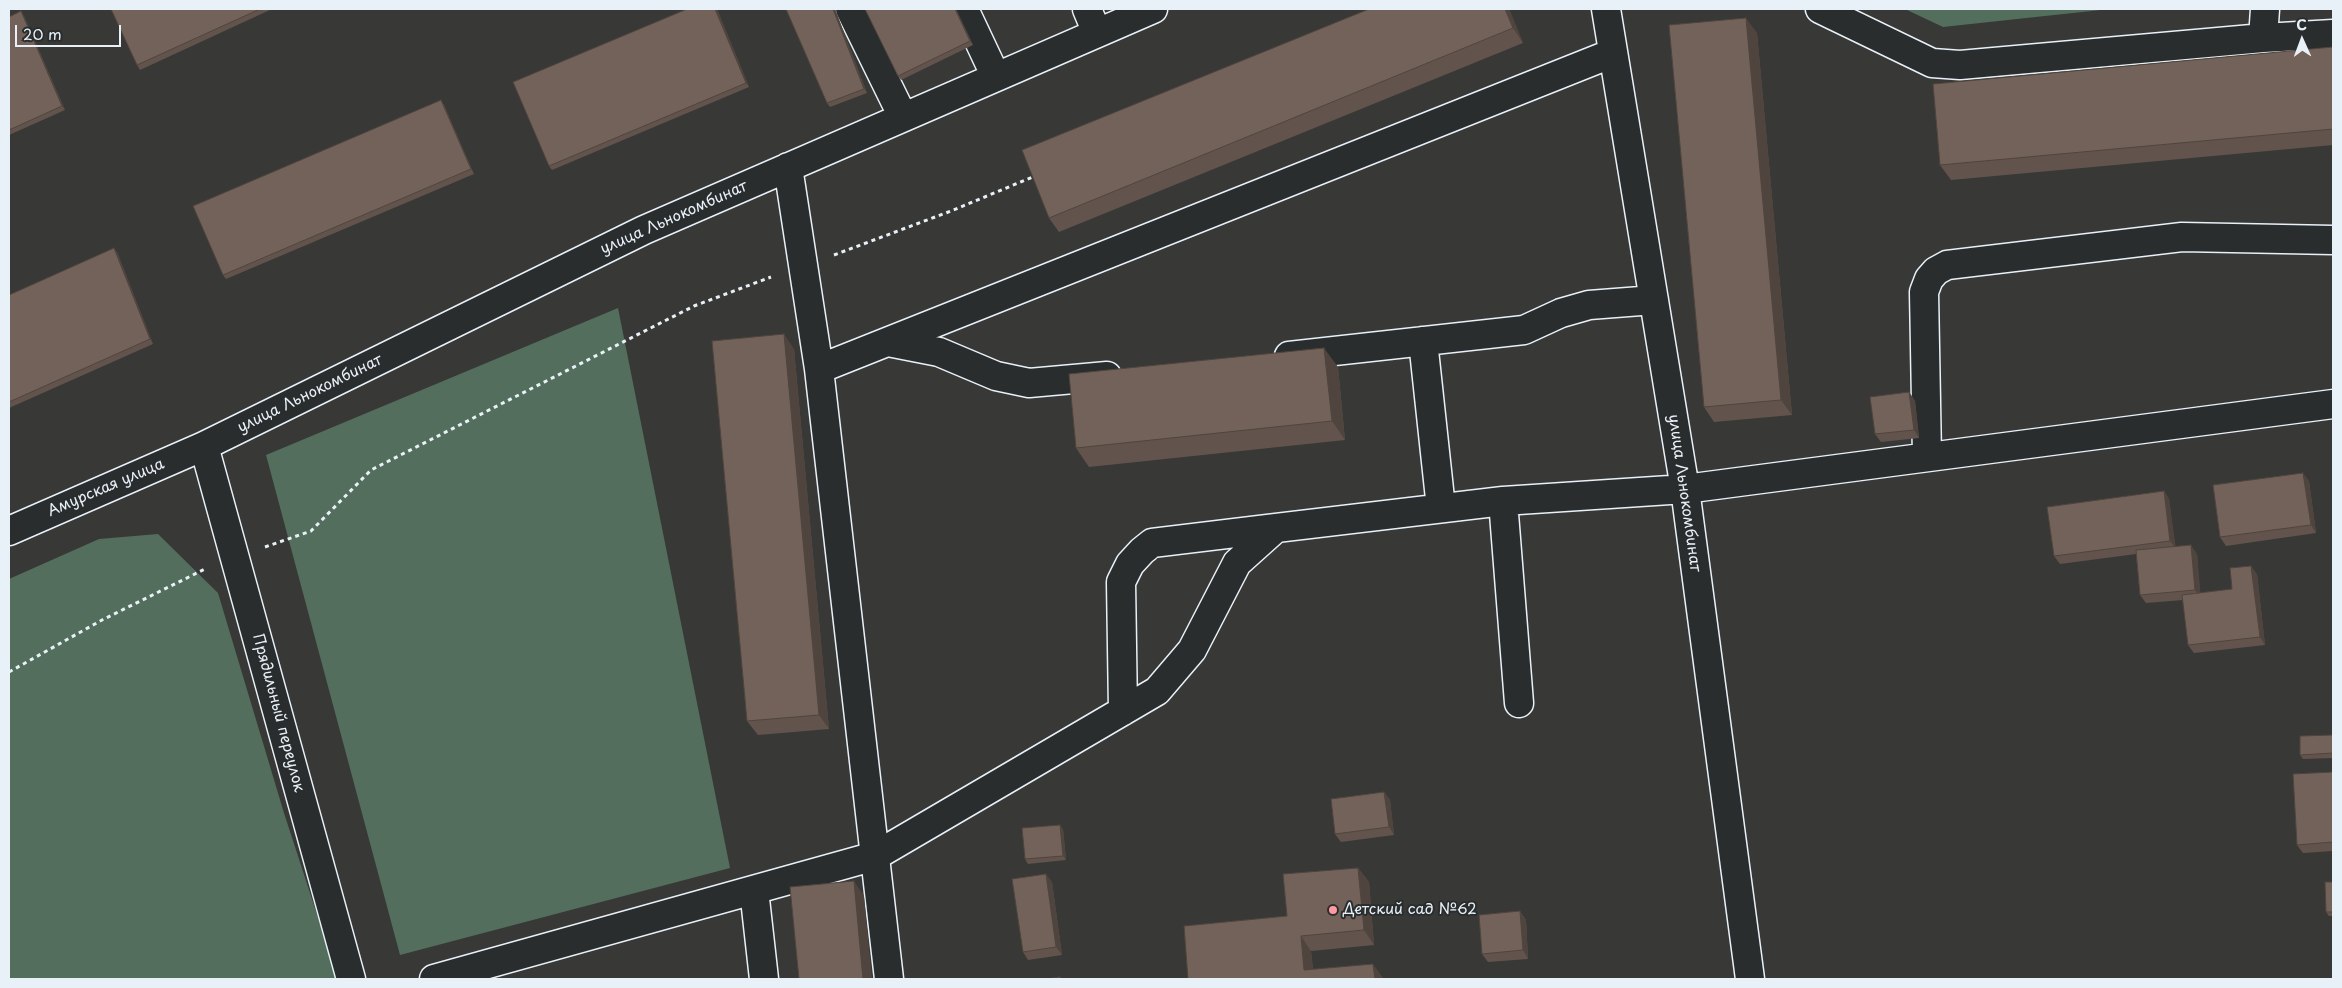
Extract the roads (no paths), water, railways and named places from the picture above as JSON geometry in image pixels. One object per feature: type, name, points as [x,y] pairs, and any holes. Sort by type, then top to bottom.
[{"type":"street","points":[[850,9],[903,117]]},
{"type":"street","points":[[964,9],[996,77]]},
{"type":"street","name":"улица Льнокомбинат","points":[[204,446],[644,230],[996,77],[1092,21],[1153,9]]},
{"type":"street","name":"улица Льнокомбинат","points":[[1606,9],[1685,489],[1750,979]]},
{"type":"street","points":[[1820,9],[1932,63],[1960,65],[2263,38],[2333,34]]},
{"type":"street","points":[[2263,38],[2265,9]]},
{"type":"street","points":[[818,369],[1613,53]]},
{"type":"street","points":[[788,167],[818,369],[889,979]]},
{"type":"street","points":[[1927,457],[1924,292],[1929,278],[1936,271],[1947,266],[2182,236],[2333,240]]},
{"type":"street","points":[[1269,358],[1524,330],[1561,313],[1589,305],[1654,300]]},
{"type":"street","points":[[1423,341],[1441,508]]},
{"type":"street","points":[[888,342],[938,352],[996,376],[1029,383],[1133,373]]},
{"type":"street","points":[[1123,712],[1121,582],[1130,564],[1152,543],[1503,501],[1685,489],[2333,404]]},
{"type":"street","name":"Амурская улица","points":[[9,531],[204,446]]},
{"type":"street","name":"Прядильный переулок","points":[[204,446],[351,979]]},
{"type":"street","points":[[1503,501],[1519,703]]},
{"type":"street","points":[[434,979],[875,856],[1157,691],[1192,650],[1237,563],[1276,528]]},
{"type":"street","points":[[754,890],[764,979]]},
{"type":"place","name":"Детский сад №62","points":[[1333,910]]}]
